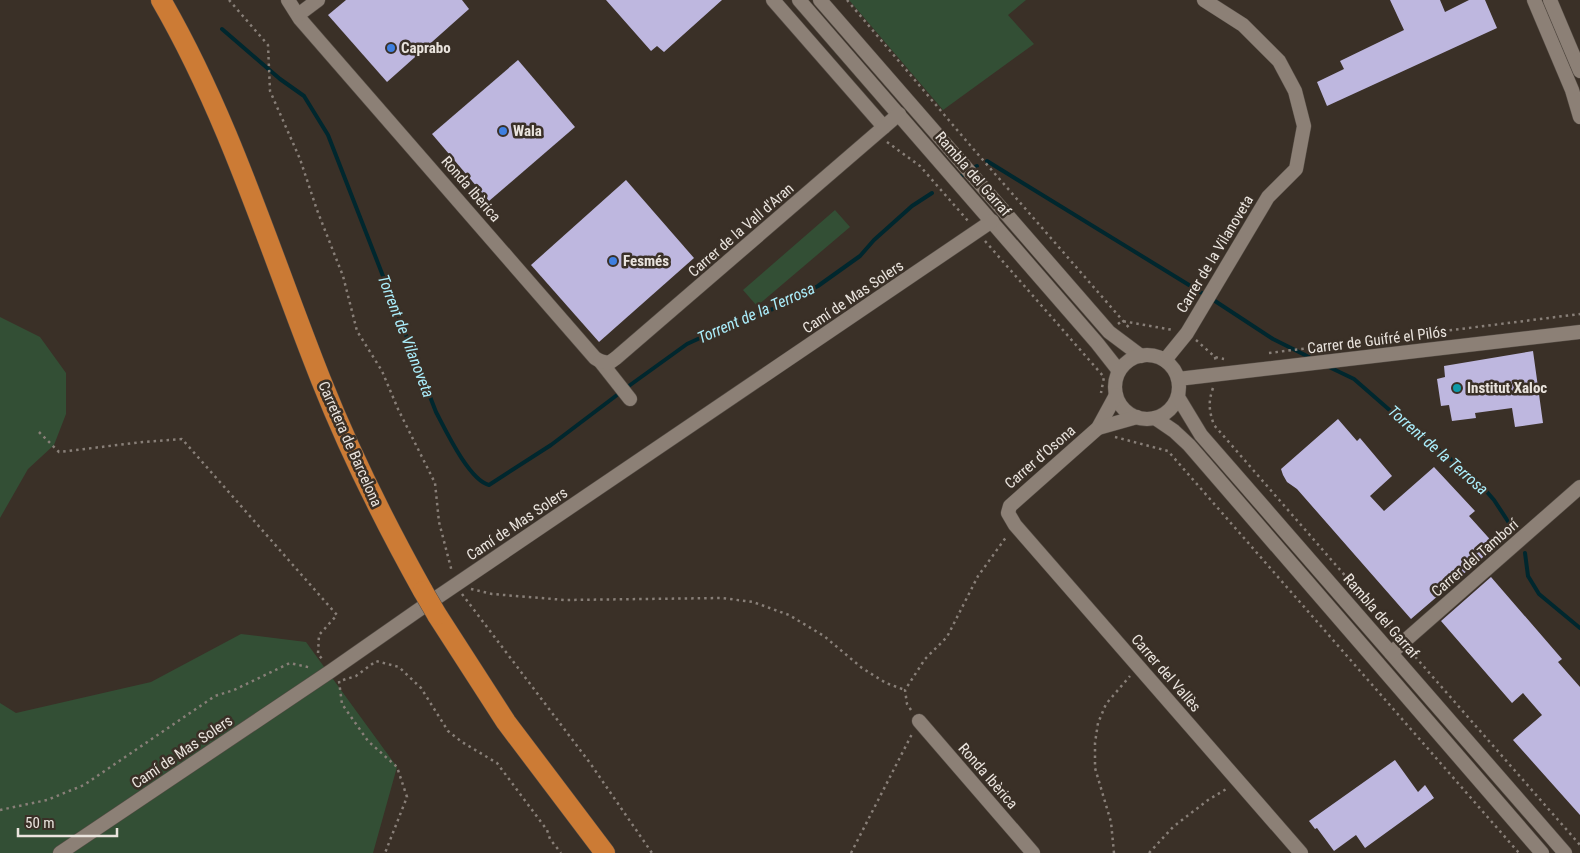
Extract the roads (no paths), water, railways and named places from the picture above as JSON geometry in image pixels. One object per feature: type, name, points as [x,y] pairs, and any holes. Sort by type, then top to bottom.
[{"type":"highway","name":"Carretera de Barcelona","points":[[161,0],[194,60],[227,136],[341,429],[392,535],[422,591],[506,722],[605,853]]},
{"type":"street","name":"Ronda Ibèrica","points":[[288,0],[298,16],[595,358],[600,361],[630,399]]},
{"type":"street","points":[[298,16],[318,0]]},
{"type":"street","points":[[773,0],[884,127]]},
{"type":"street","name":"Rambla del Garraf","points":[[799,0],[950,172],[1097,343],[1119,372]]},
{"type":"street","name":"Rambla del Garraf","points":[[820,0],[1109,332],[1141,356],[1150,355],[1165,360]]},
{"type":"street","name":"Carrer de la Vilanoveta","points":[[1165,360],[1187,333],[1268,197],[1296,170],[1304,126],[1295,91],[1279,61],[1243,25],[1204,0]]},
{"type":"street","points":[[1534,0],[1572,90],[1580,117]]},
{"type":"street","points":[[1550,0],[1580,71]]},
{"type":"street","name":"Carrer de la Vall d'Aran","points":[[600,361],[609,363],[616,358],[899,114]]},
{"type":"street","name":"Camí de Mas Solers","points":[[60,853],[335,676],[455,585],[992,222]]},
{"type":"street","name":"Carrer de Guifré el Pilós","points":[[1178,379],[1580,332]]},
{"type":"street","points":[[1141,356],[1128,361],[1119,372],[1115,385],[1116,395],[1124,409],[1137,418],[1155,418],[1169,411],[1178,397],[1178,379],[1174,370],[1165,360]]},
{"type":"street","name":"Carrer d'Osona","points":[[1011,519],[1010,506],[1098,428],[1116,395]]},
{"type":"street","name":"Rambla del Garraf","points":[[1178,397],[1201,435],[1565,853]]},
{"type":"street","name":"Carrer d'Osona","points":[[1098,428],[1137,418]]},
{"type":"street","points":[[1155,418],[1174,431],[1188,445],[1542,853]]},
{"type":"street","name":"Carrer del Tamborí","points":[[1391,653],[1580,487]]},
{"type":"street","name":"Carrer del Vallès","points":[[1011,519],[1301,853]]},
{"type":"street","name":"Ronda Ibèrica","points":[[918,721],[1033,853]]},
{"type":"waterway","name":"Torrent de Vilanoveta","points":[[222,29],[280,79],[304,96],[328,135],[436,412],[466,465],[481,481],[489,485],[551,445],[621,392]]},
{"type":"waterway","name":"Torrent de la Terrosa","points":[[987,161],[1202,293]]},
{"type":"waterway","name":"Torrent de la Terrosa","points":[[958,178],[977,166]]},
{"type":"waterway","name":"Torrent de la Terrosa","points":[[626,388],[687,344],[737,321],[779,307],[818,286],[860,256],[874,240],[912,206],[932,193]]},
{"type":"waterway","name":"Torrent de Vilanoveta","points":[[1215,301],[1273,339],[1311,358]]},
{"type":"waterway","name":"Torrent de la Terrosa","points":[[1327,366],[1354,379],[1409,427],[1473,476],[1494,500],[1513,529]]},
{"type":"waterway","name":"Torrent de Vilanoveta","points":[[1525,553],[1528,576],[1539,594],[1580,628]]},
{"type":"place","name":"Caprabo","points":[[391,48]]},
{"type":"place","name":"Wala","points":[[503,131]]},
{"type":"place","name":"Fesmés","points":[[613,261]]},
{"type":"place","name":"Institut Xaloc","points":[[1457,388]]}]
